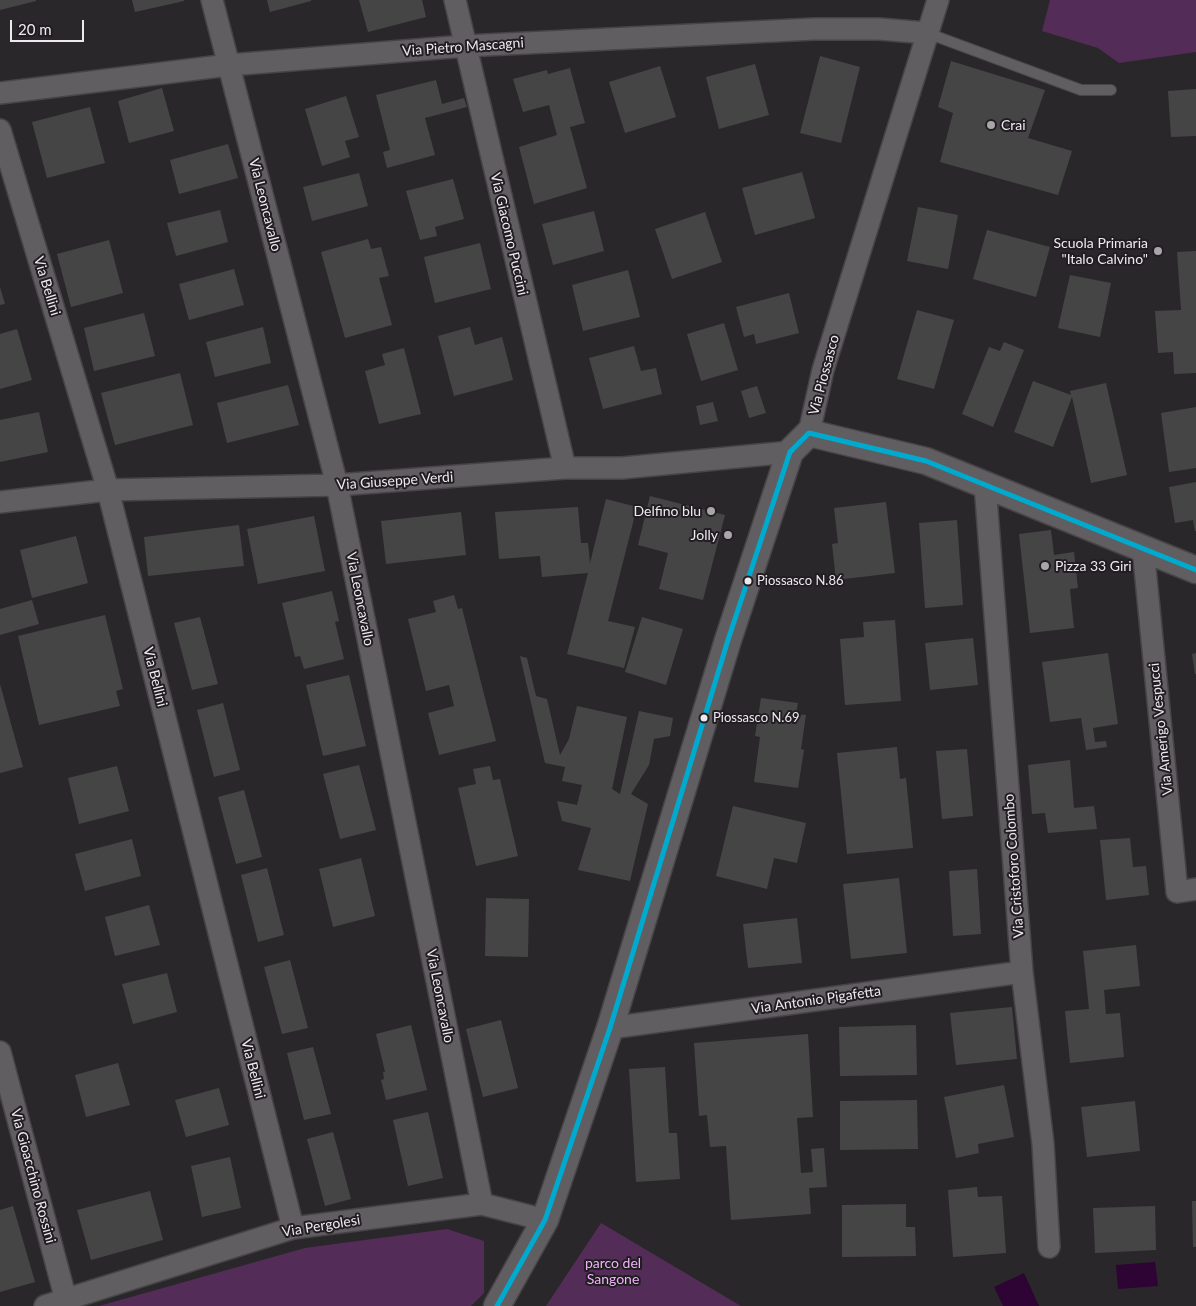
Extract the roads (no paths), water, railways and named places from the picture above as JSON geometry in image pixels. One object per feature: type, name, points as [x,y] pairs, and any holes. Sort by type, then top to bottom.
[{"type":"street","name":"Via Leoncavallo","points":[[212,0],[336,485],[482,1204]]},
{"type":"street","name":"Via Giacomo Puccini","points":[[455,0],[565,468]]},
{"type":"street","name":"Via Piossasco","points":[[497,1306],[544,1220],[610,1028],[725,650],[790,452],[809,433],[823,370],[938,0]]},
{"type":"street","name":"Via Pietro Mascagni","points":[[0,93],[229,65],[465,46],[814,29],[879,28],[927,34]]},
{"type":"street","name":"Via Bellini","points":[[0,130],[108,490],[293,1228]]},
{"type":"street","points":[[809,433],[926,461],[1196,570]]},
{"type":"street","name":"Via Giuseppe Verdi","points":[[0,502],[108,490],[336,485],[565,468],[622,468],[790,452]]},
{"type":"street","name":"Via Cristoforo Colombo","points":[[985,484],[1022,972],[1043,1144],[1049,1248]]},
{"type":"street","name":"Via Amerigo Vespucci","points":[[1143,548],[1177,892],[1196,889]]},
{"type":"street","name":"Via Antonio Pigafetta","points":[[610,1028],[1022,972]]},
{"type":"street","name":"Via Gioacchino Rossini","points":[[0,1052],[66,1300]]},
{"type":"street","name":"Via Pergolesi","points":[[45,1306],[293,1228],[482,1204],[544,1220]]},
{"type":"lane","points":[[927,34],[1081,90],[1111,90]]},
{"type":"place","name":"Crai","points":[[991,125]]},
{"type":"place","name":"Scuola Primaria \"Italo Calvino\"","points":[[1158,251]]},
{"type":"place","name":"Delfino blu","points":[[711,511]]},
{"type":"place","name":"Jolly","points":[[728,535]]},
{"type":"place","name":"Pizza 33 Giri","points":[[1045,566]]},
{"type":"place","name":"Piossasco N.86","points":[[748,581]]},
{"type":"place","name":"Piossasco N.69","points":[[704,718]]},
{"type":"park label","name":"parco del Sangone","points":[[613,1272]]}]
